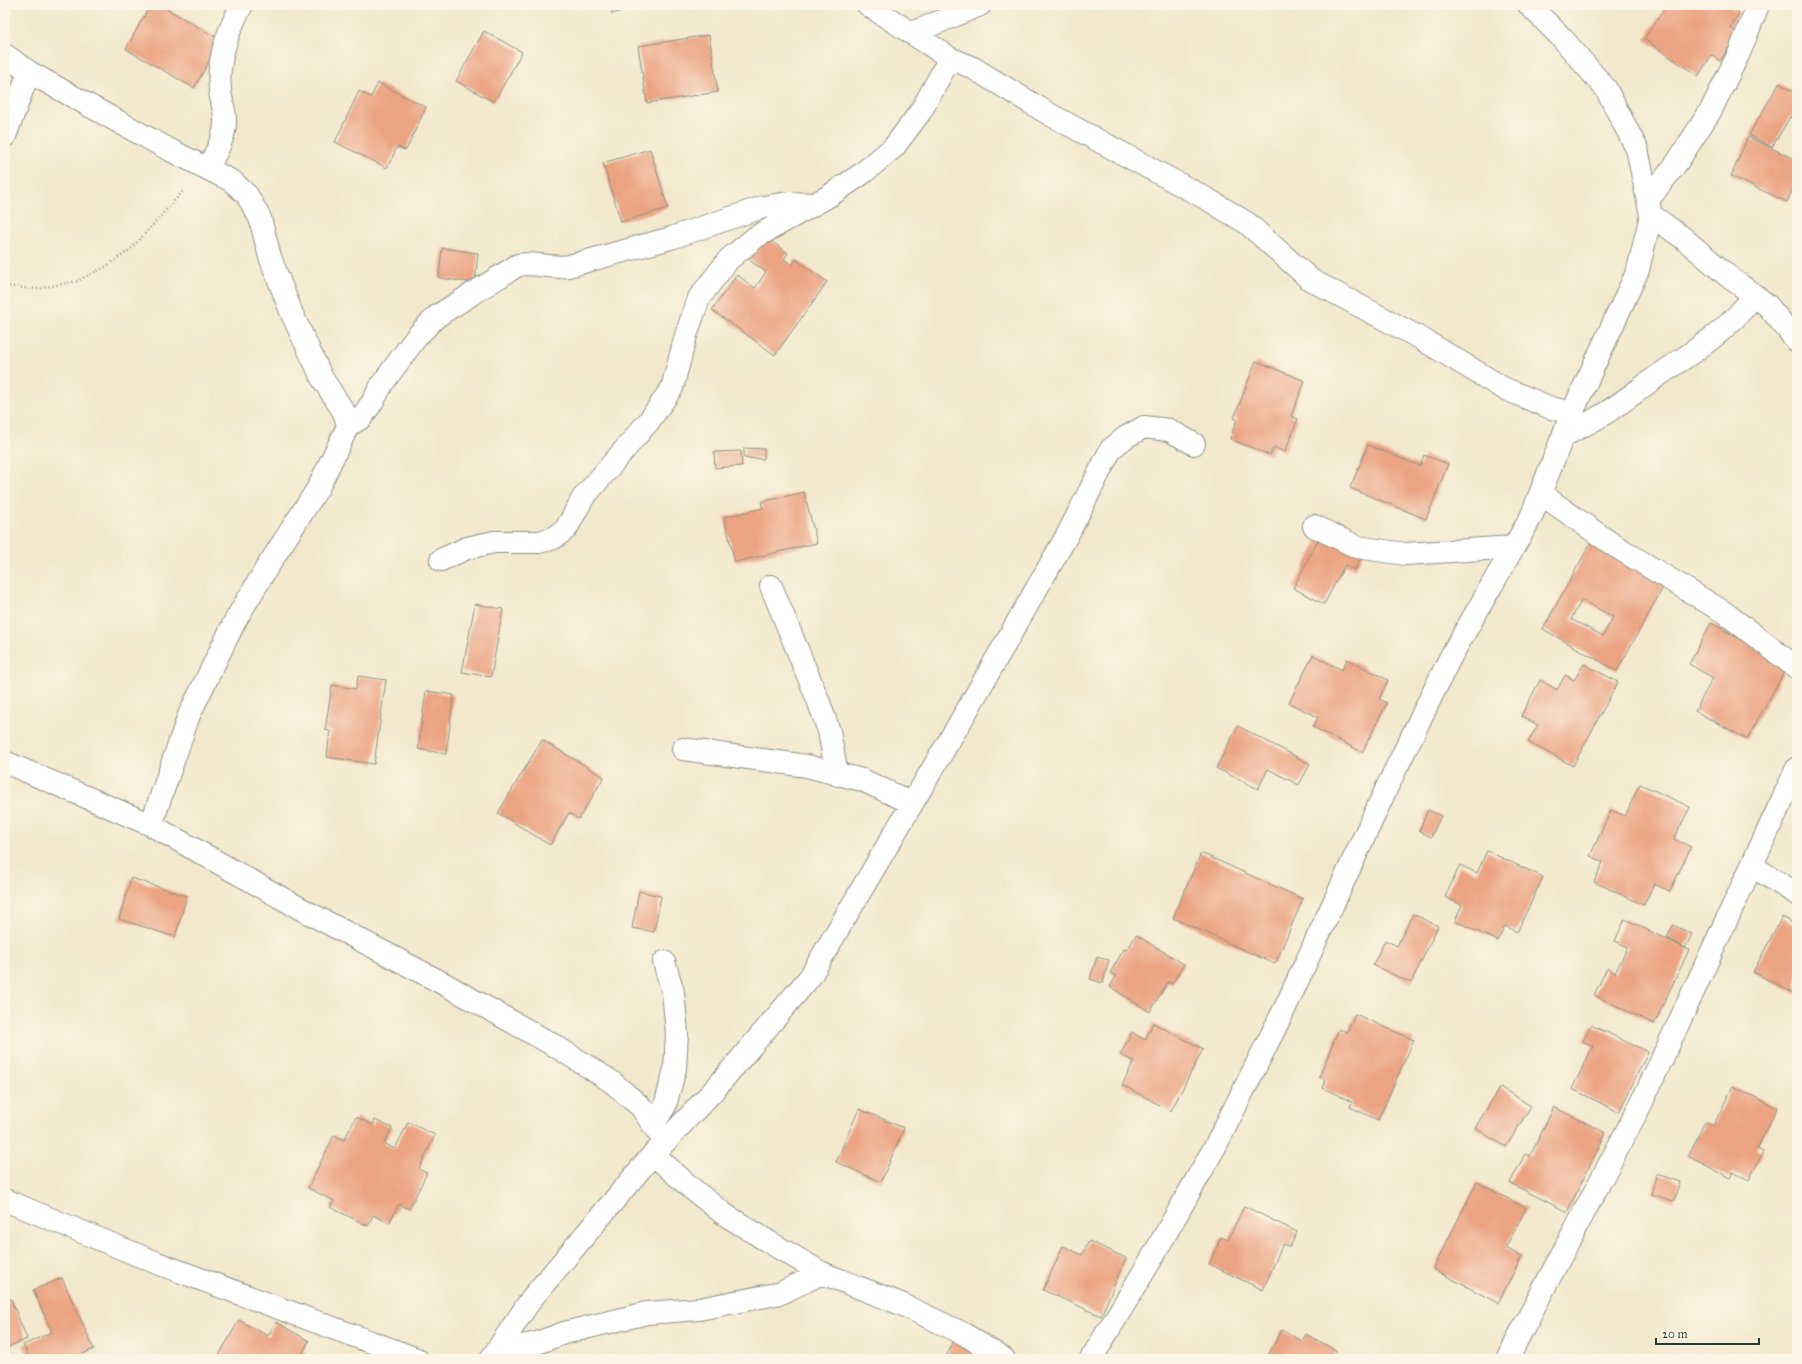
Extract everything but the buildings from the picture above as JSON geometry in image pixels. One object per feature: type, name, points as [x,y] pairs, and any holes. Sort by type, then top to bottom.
[{"type":"street","points":[[206,168],[224,130],[225,120],[219,79],[222,54],[230,30],[242,5]]},
{"type":"street","points":[[868,5],[950,58],[973,68],[1049,114],[1207,199],[1246,223],[1311,280],[1420,338],[1503,388],[1550,408],[1572,413]]},
{"type":"street","points":[[912,33],[980,5]]},
{"type":"street","points":[[1529,5],[1562,38],[1606,89],[1637,149],[1650,208],[1729,277],[1754,294],[1768,306],[1797,341]]},
{"type":"street","points":[[1091,1359],[1149,1263],[1216,1145],[1284,1010],[1388,785],[1451,656],[1531,516],[1572,413],[1638,270],[1650,208],[1711,110],[1740,51],[1758,5]]},
{"type":"street","points":[[5,55],[29,72],[168,149],[232,181],[247,195],[260,218],[270,258],[292,314],[322,378],[344,412],[348,426]]},
{"type":"street","points":[[441,560],[467,548],[494,542],[538,542],[554,538],[566,529],[583,498],[640,432],[672,388],[686,335],[699,298],[729,259],[756,237],[814,204],[863,173],[894,147],[921,111],[950,58]]},
{"type":"street","points":[[5,136],[29,72]]},
{"type":"street","points":[[151,825],[189,715],[235,621],[318,488],[348,426],[360,418],[373,401],[382,384],[418,335],[437,316],[518,265],[525,263],[552,268],[569,266],[671,238],[763,207],[788,203],[814,204]]},
{"type":"street","points":[[1564,436],[1599,417],[1659,374],[1716,336],[1744,310],[1754,294]]},
{"type":"street","points":[[495,1353],[532,1298],[657,1141],[748,1051],[810,977],[1069,532],[1111,449],[1126,437],[1144,427],[1169,430],[1194,444]]},
{"type":"street","points":[[1541,494],[1612,544],[1725,613],[1797,668]]},
{"type":"street","points":[[1314,526],[1356,547],[1405,554],[1514,547]]},
{"type":"street","points":[[771,586],[821,706],[829,731],[838,775]]},
{"type":"street","points":[[683,749],[729,757],[807,766],[862,780],[912,803]]},
{"type":"street","points":[[5,762],[151,825],[303,910],[448,986],[557,1047],[612,1082],[641,1107],[657,1141],[691,1188],[724,1214],[822,1273],[908,1307],[964,1334],[1004,1359]]},
{"type":"street","points":[[1508,1359],[1641,1104],[1797,768]]},
{"type":"street","points":[[1752,866],[1797,894]]},
{"type":"street","points":[[657,1141],[675,1069],[676,1026],[673,992],[664,962]]},
{"type":"street","points":[[5,1200],[157,1263],[417,1359]]},
{"type":"street","points":[[495,1353],[564,1333],[647,1313],[699,1309],[781,1293],[822,1273]]},
{"type":"path","points":[[5,286],[36,289],[43,288],[77,281],[105,267],[131,249],[206,168]]}]
